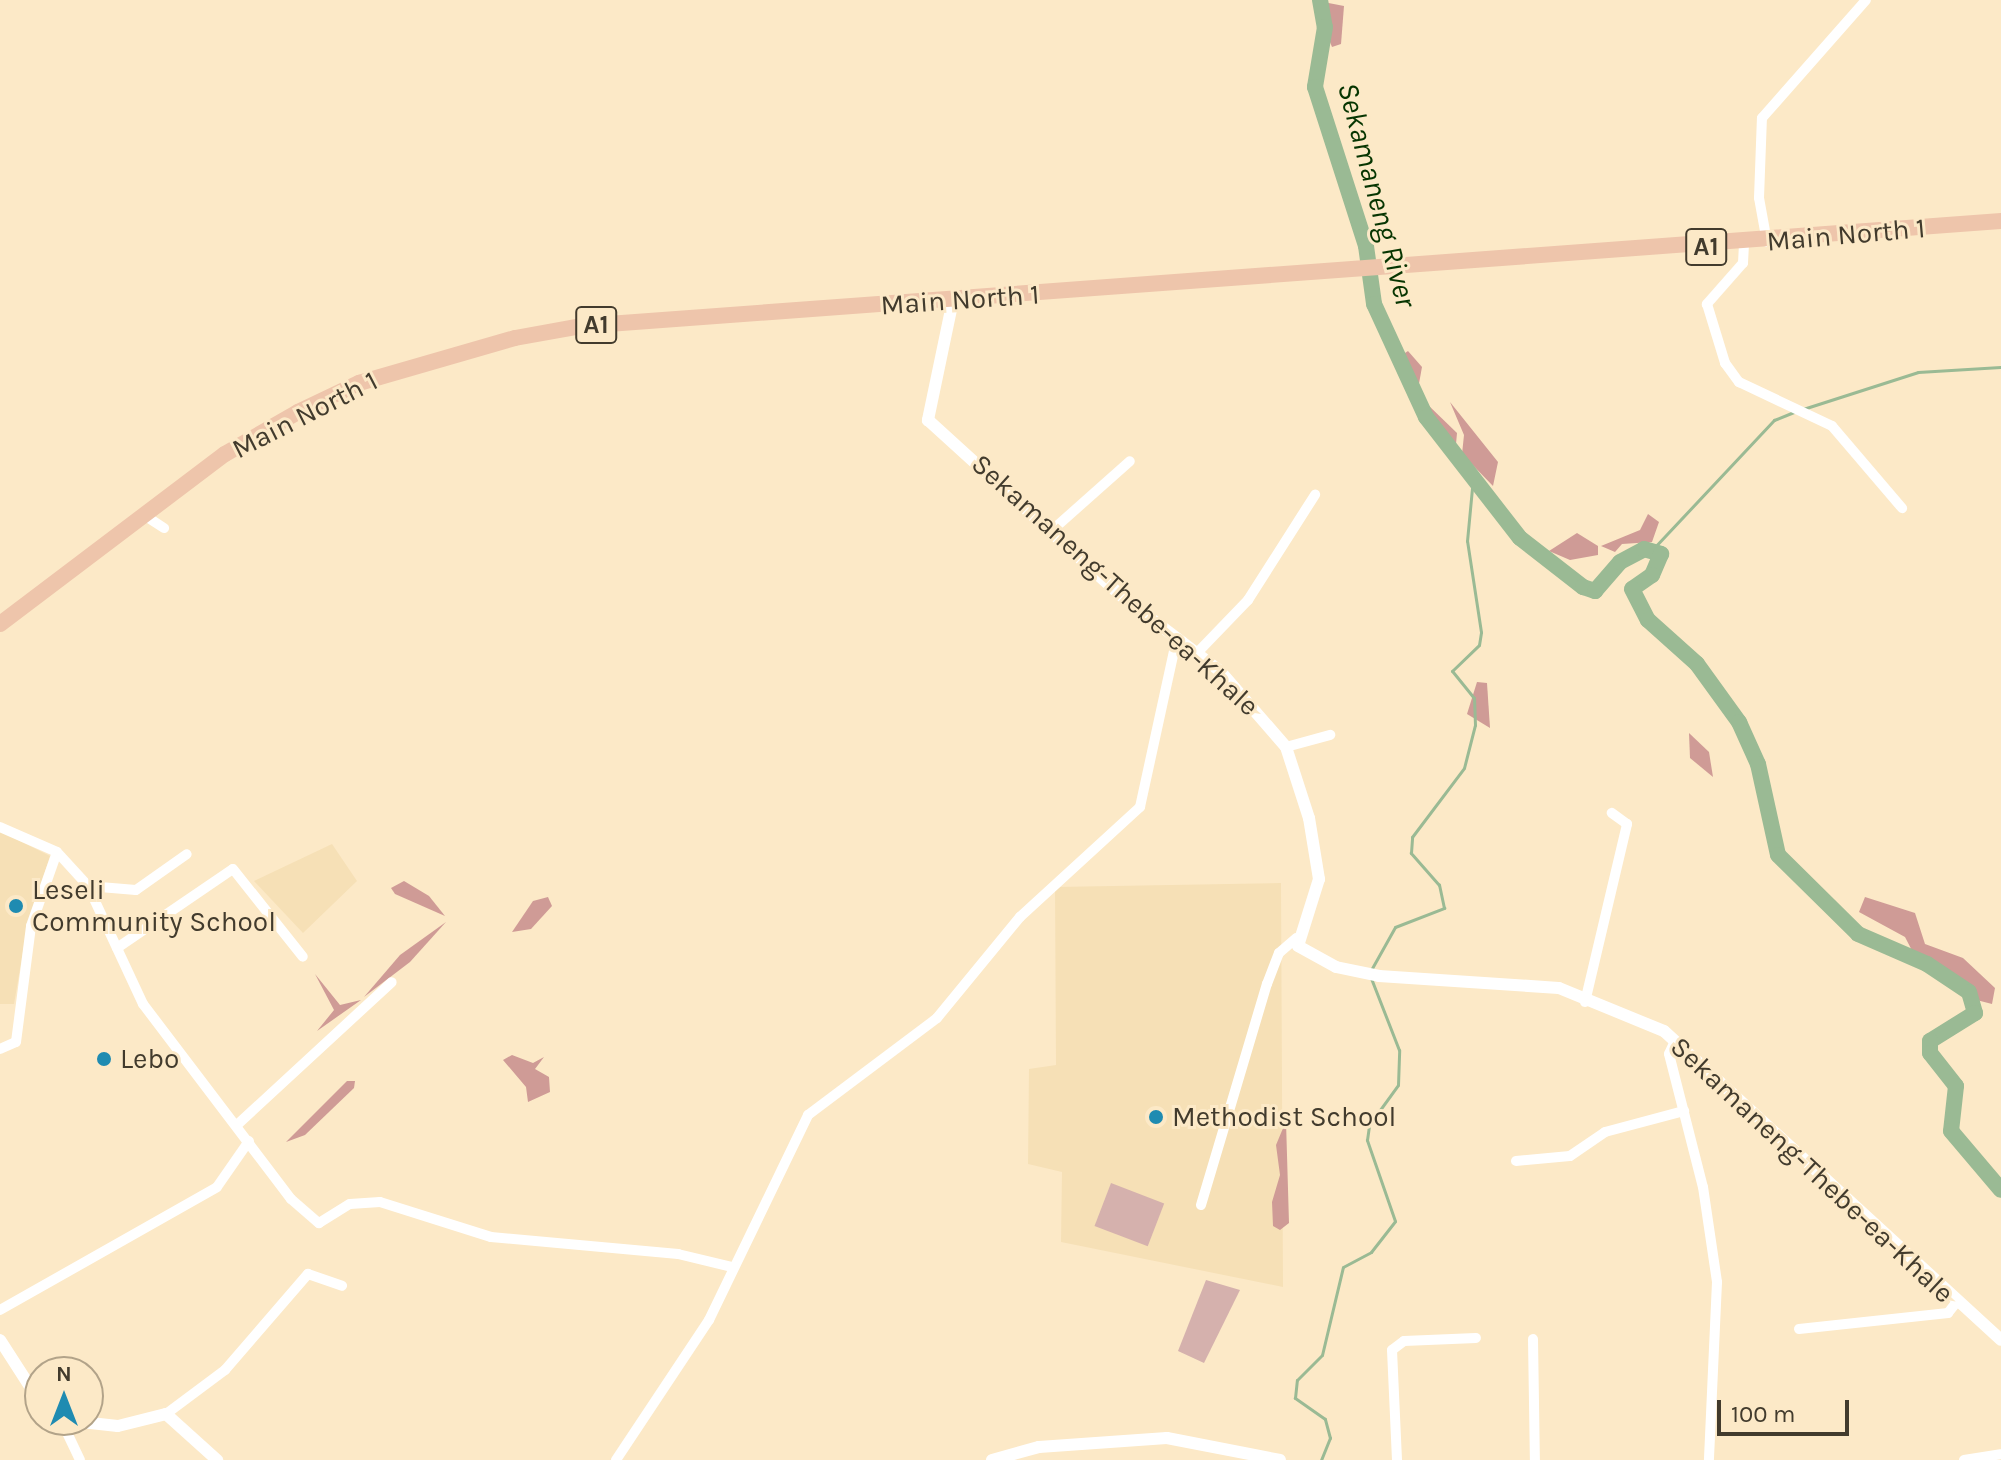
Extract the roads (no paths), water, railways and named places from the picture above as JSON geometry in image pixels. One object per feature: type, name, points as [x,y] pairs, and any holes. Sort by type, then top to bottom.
[{"type":"main road","name":"Main North 1","points":[[0,624],[225,454],[298,412],[439,356],[581,326],[1744,244],[2001,221]]},
{"type":"street","points":[[1767,242],[1759,198],[1762,118],[1866,0]]},
{"type":"street","points":[[1744,244],[1743,263],[1707,304],[1725,363],[1739,382],[1832,426],[1902,508]]},
{"type":"street","name":"Sekamaneng-Thebe-ea-Khale","points":[[953,300],[928,420],[1049,533],[1242,692],[1286,747],[1319,879],[1296,938],[1308,954],[1356,972],[1379,976],[1541,984],[1577,992],[1585,1002],[1675,1041],[1955,1304],[2001,1340]]},
{"type":"street","points":[[1049,533],[1130,461]]},
{"type":"street","points":[[1197,653],[1248,600],[1315,495]]},
{"type":"street","points":[[144,515],[164,528]]},
{"type":"street","points":[[616,1460],[709,1320],[808,1115],[937,1018],[1020,917],[1140,807],[1174,651],[1183,642]]},
{"type":"street","points":[[1286,747],[1330,735]]},
{"type":"street","points":[[1585,1002],[1627,824],[1612,813]]},
{"type":"street","points":[[0,827],[57,852],[88,886],[143,1004],[238,1124],[291,1199],[319,1223],[350,1204],[380,1202],[491,1237],[678,1254],[732,1267]]},
{"type":"street","points":[[0,1049],[16,1042],[31,926],[57,852]]},
{"type":"street","points":[[88,886],[136,890],[187,854]]},
{"type":"street","points":[[117,948],[233,869],[303,957]]},
{"type":"street","points":[[1201,1205],[1267,984],[1279,953],[1296,938]]},
{"type":"street","points":[[238,1124],[392,982]]},
{"type":"street","points":[[1675,1041],[1669,1054],[1684,1111],[1717,1282],[1709,1460]]},
{"type":"street","points":[[1516,1161],[1570,1156],[1605,1132],[1684,1111]]},
{"type":"street","points":[[0,1310],[217,1187],[249,1141]]},
{"type":"street","points":[[104,1424],[118,1426],[166,1414],[225,1370],[308,1274],[342,1286]]},
{"type":"street","points":[[1799,1329],[1948,1313],[1955,1304]]},
{"type":"street","points":[[1397,1460],[1392,1350],[1404,1341],[1476,1338]]},
{"type":"street","points":[[1533,1339],[1535,1460]]},
{"type":"street","points":[[0,1340],[24,1377]]},
{"type":"street","points":[[166,1414],[217,1460]]},
{"type":"street","points":[[69,1436],[80,1460]]},
{"type":"street","points":[[992,1460],[1039,1447],[1167,1438],[1280,1460]]},
{"type":"street","points":[[1964,1460],[2001,1454]]},
{"type":"waterway","name":"Sekamaneng River","points":[[1320,0],[1325,27],[1315,87],[1366,246],[1374,304],[1426,417],[1520,538],[1583,587],[1595,591],[1620,562],[1644,549],[1661,554],[1652,575],[1632,589],[1648,620],[1697,664],[1739,722],[1758,764],[1778,855],[1858,934],[1927,964],[1969,992],[1975,1013],[1930,1041],[1930,1053],[1956,1086],[1951,1131],[2001,1190]]},
{"type":"waterway","points":[[1803,409],[1918,372],[2001,367]]},
{"type":"waterway","points":[[1651,551],[1774,420],[1796,411]]},
{"type":"waterway","points":[[1371,970],[1395,927],[1444,908],[1439,885],[1411,853],[1412,837],[1464,768],[1475,725],[1474,698],[1452,671],[1479,645],[1481,632],[1467,541],[1473,478]]},
{"type":"waterway","points":[[1321,1460],[1330,1438],[1325,1419],[1295,1398],[1297,1380],[1322,1355],[1343,1267],[1371,1252],[1395,1221],[1367,1140],[1369,1125],[1398,1085],[1399,1050],[1371,978]]},
{"type":"place","name":"Leseli Community School","points":[[16,906]]},
{"type":"place","name":"Lebo","points":[[104,1059]]},
{"type":"place","name":"Methodist School","points":[[1156,1117]]}]
